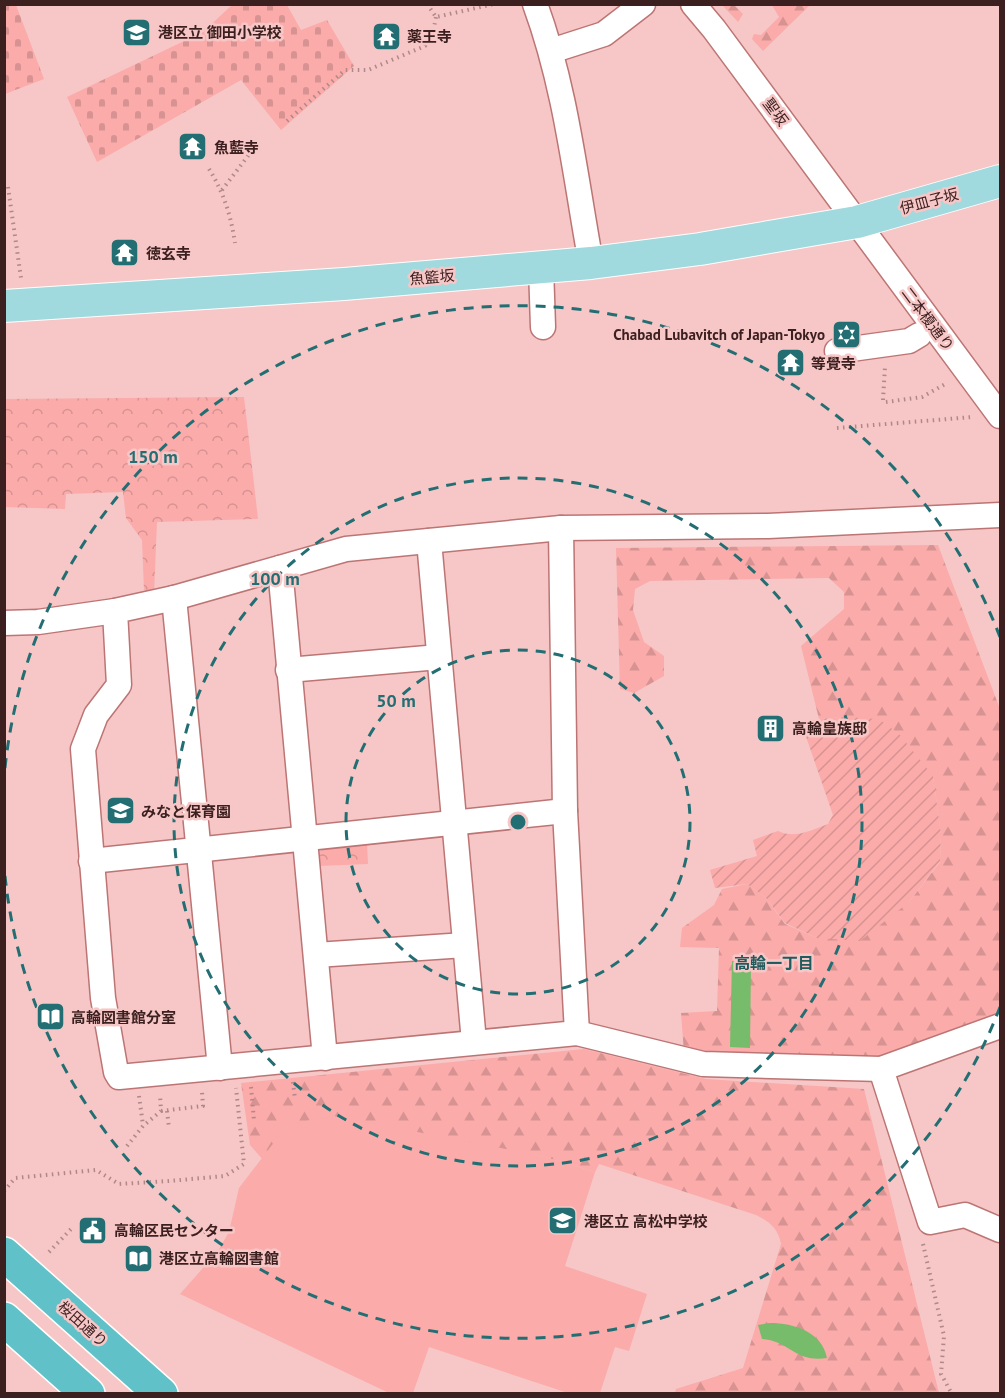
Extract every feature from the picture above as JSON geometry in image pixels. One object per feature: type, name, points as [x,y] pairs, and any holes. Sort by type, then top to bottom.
[{"type":"highway","name":"桜田通り","points":[[4,1254],[161,1394]]},
{"type":"highway","points":[[4,1319],[88,1394]]},
{"type":"main road","name":"伊皿子坂","points":[[857,222],[1000,181]]},
{"type":"main road","name":"魚籃坂","points":[[13,294],[344,284],[591,263],[700,249],[857,222]]},
{"type":"street","points":[[535,4],[551,51],[562,97],[591,263]]},
{"type":"street","points":[[551,51],[604,34],[643,4]]},
{"type":"street","name":"聖坂","points":[[693,4],[857,222]]},
{"type":"street","name":"二本榎通り","points":[[857,222],[991,413]]},
{"type":"street","points":[[541,267],[543,327]]},
{"type":"street","points":[[837,351],[909,341],[919,335]]},
{"type":"street","points":[[4,623],[38,622],[115,611],[174,598],[346,549],[561,528],[768,526],[1000,514]]},
{"type":"street","points":[[561,528],[565,812],[577,1033]]},
{"type":"street","points":[[429,542],[474,1042]]},
{"type":"street","points":[[280,568],[325,1058]]},
{"type":"street","points":[[174,598],[220,1068]]},
{"type":"street","points":[[115,611],[119,685],[96,715],[83,749],[103,998],[116,1072],[119,1077],[577,1033],[703,1064],[881,1069],[1000,1026]]},
{"type":"street","points":[[288,670],[439,657]]},
{"type":"street","points":[[91,861],[305,837],[565,812]]},
{"type":"street","points":[[316,955],[465,945]]},
{"type":"street","points":[[881,1069],[930,1222],[965,1215],[1000,1230]]},
{"type":"path","points":[[287,121],[345,70],[368,70],[425,46],[433,33],[436,17],[427,4]]},
{"type":"path","points":[[436,17],[494,4]]},
{"type":"path","points":[[222,190],[251,152],[246,145]]},
{"type":"path","points":[[209,169],[222,190],[231,217],[235,243]]},
{"type":"path","points":[[8,187],[13,294]]},
{"type":"path","points":[[885,359],[884,401],[922,397],[953,380]]},
{"type":"path","points":[[837,428],[966,419],[991,413]]},
{"type":"path","points":[[251,1077],[254,1120]]},
{"type":"path","points":[[160,1093],[161,1111]]},
{"type":"path","points":[[4,1191],[15,1178],[96,1170],[119,1184],[225,1176],[244,1164],[237,1097]]},
{"type":"path","points":[[127,1146],[143,1125],[161,1111],[203,1106],[202,1098]]},
{"type":"path","points":[[140,1102],[143,1125]]},
{"type":"path","points":[[167,1111],[169,1128]]},
{"type":"path","points":[[49,1252],[72,1228]]},
{"type":"green space","points":[[5,4],[16,5],[44,79],[5,94]]},
{"type":"green space","points":[[233,4],[287,5],[301,30],[327,20],[354,66],[281,130],[241,80],[97,162],[67,97],[203,32]]},
{"type":"green space","points":[[722,5],[734,5],[743,14],[738,22]]},
{"type":"green space","points":[[772,5],[810,5],[763,51],[752,39],[754,34],[761,35],[779,17]]},
{"type":"green space","points":[[244,397],[258,519],[157,522],[154,594],[144,590],[142,540],[126,518],[123,492],[66,494],[65,509],[5,507],[4,399]]},
{"type":"green space","points":[[938,545],[1000,709],[1000,1017],[881,1065],[684,1053],[681,1013],[717,1011],[719,948],[680,947],[682,928],[714,905],[722,889],[747,884],[766,898],[785,924],[817,938],[909,902],[940,862],[941,834],[933,776],[844,717],[819,719],[801,646],[844,609],[844,592],[829,578],[650,581],[635,589],[633,610],[644,642],[664,656],[664,676],[634,693],[620,689],[616,548]]},
{"type":"green space","points":[[844,717],[879,719],[899,734],[933,776],[941,834],[940,861],[909,902],[860,941],[817,938],[785,923],[766,898],[747,884],[715,888],[710,870],[757,856],[753,840],[778,831],[797,834],[828,824],[833,815],[802,725],[819,719]]},
{"type":"green space","points":[[367,844],[368,864],[319,866],[319,852],[329,846]]},
{"type":"green space","points":[[584,1049],[706,1079],[864,1089],[939,1393],[675,1393],[676,1389],[743,1368],[781,1244],[773,1226],[756,1215],[599,1164],[595,1172],[538,1155],[288,1124],[263,1160],[250,1145],[241,1083]]},
{"type":"green space","points":[[334,1116],[538,1155],[595,1172],[565,1266],[647,1294],[629,1351],[615,1347],[600,1393],[568,1393],[429,1347],[413,1393],[389,1393],[180,1294],[218,1251],[229,1232],[239,1188],[288,1124]]},
{"type":"shaded area","points":[[732,961],[751,962],[750,1048],[730,1047]]},
{"type":"shaded area","points":[[770,1323],[797,1327],[806,1331],[819,1342],[827,1358],[816,1359],[800,1355],[772,1341],[762,1339],[758,1325]]},
{"type":"place","name":"港区立 御田小学校","points":[[137,32]]},
{"type":"place","name":"薬王寺","points":[[386,36]]},
{"type":"place","name":"魚藍寺","points":[[193,147]]},
{"type":"place","name":"徳玄寺","points":[[125,253]]},
{"type":"place","name":"Chabad Lubavitch of Japan-Tokyo","points":[[846,334]]},
{"type":"place","name":"等覺寺","points":[[790,363]]},
{"type":"place","name":"高輪皇族邸","points":[[771,728]]},
{"type":"place","name":"みなと保育園","points":[[120,811]]},
{"type":"place","name":"高輪図書館分室","points":[[50,1017]]},
{"type":"place","name":"港区立 高松中学校","points":[[563,1221]]},
{"type":"place","name":"高輪区民センター","points":[[93,1230]]},
{"type":"place","name":"港区立高輪図書館","points":[[138,1258]]},
{"type":"district","name":"高輪一丁目","points":[[774,963]]}]
